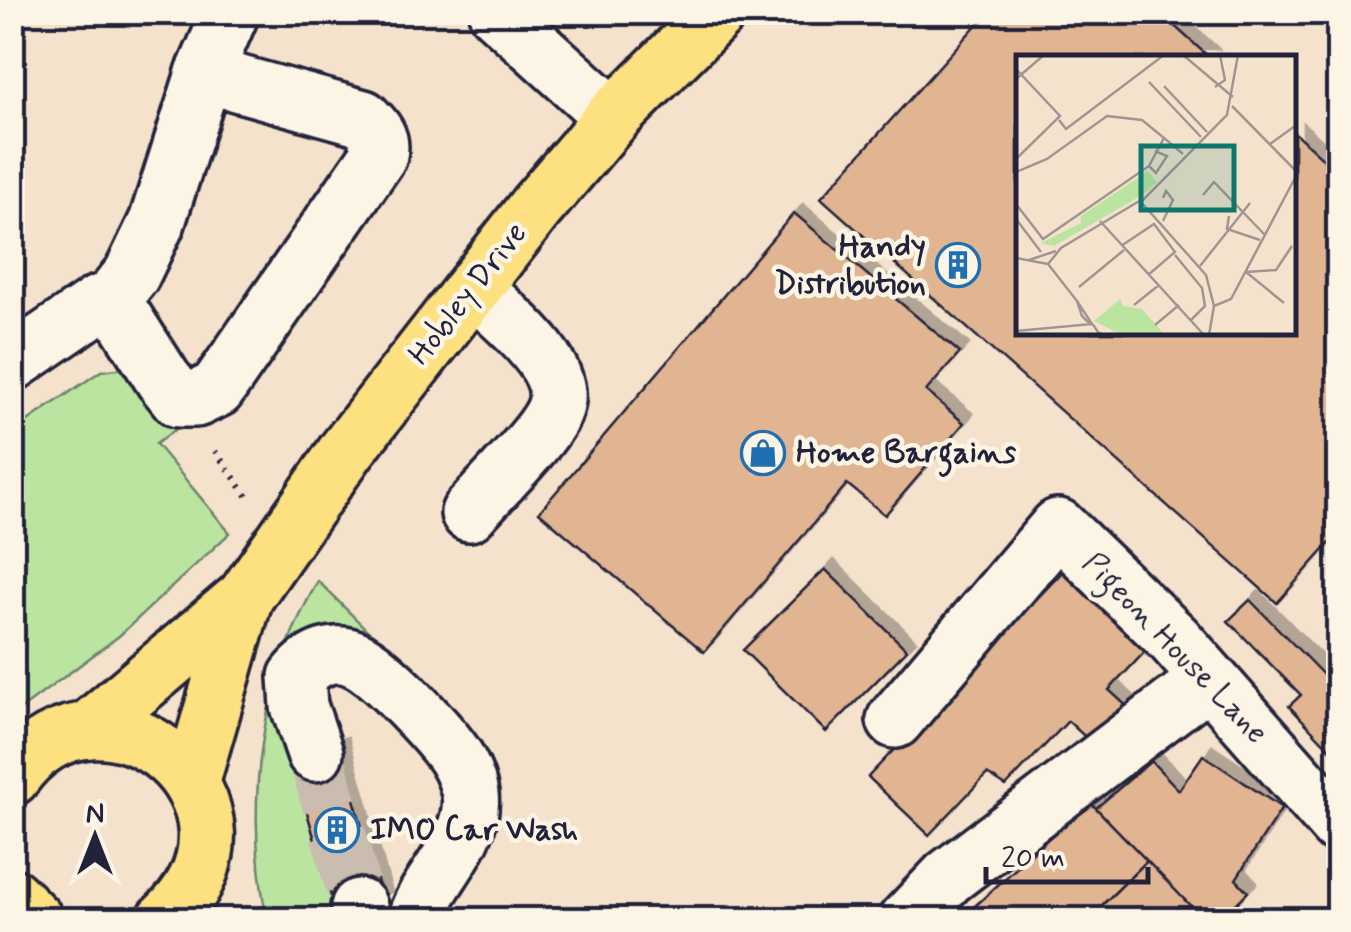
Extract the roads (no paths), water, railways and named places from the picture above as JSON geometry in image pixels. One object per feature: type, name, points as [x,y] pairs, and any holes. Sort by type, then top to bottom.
[{"type":"main road","name":"Hobley Drive","points":[[88,730],[245,597],[347,450],[536,206],[613,117],[718,12]]},
{"type":"main road","name":"Hobley Drive","points":[[191,784],[245,597]]},
{"type":"main road","points":[[12,777],[25,760],[54,740],[88,730],[124,733],[157,746],[183,770],[200,801],[210,895],[184,902],[164,920]]},
{"type":"lane","points":[[12,364],[98,304],[112,299],[132,274],[157,222],[204,74],[231,12]]},
{"type":"lane","points":[[497,12],[613,117]]},
{"type":"lane","points":[[112,299],[163,380],[179,398],[196,400],[217,390],[379,155],[381,146],[376,130],[363,118],[204,74]]},
{"type":"lane","points":[[469,513],[548,421],[555,410],[557,390],[529,340],[473,288]]},
{"type":"lane","name":"Pigeon House Lane","points":[[895,720],[1058,527],[1174,638],[1338,825]]},
{"type":"lane","points":[[315,753],[299,706],[297,676],[305,666],[333,654],[357,658],[374,671],[442,739],[458,761],[470,794],[469,820],[414,920]]},
{"type":"lane","points":[[907,920],[948,877],[1209,679]]},
{"type":"tunnel","points":[[315,753],[359,907]]},
{"type":"place","name":"Handy Distribution","points":[[958,265]]},
{"type":"place","name":"Home Bargains","points":[[763,453]]},
{"type":"place","name":"IMO Car Wash","points":[[337,830]]}]
